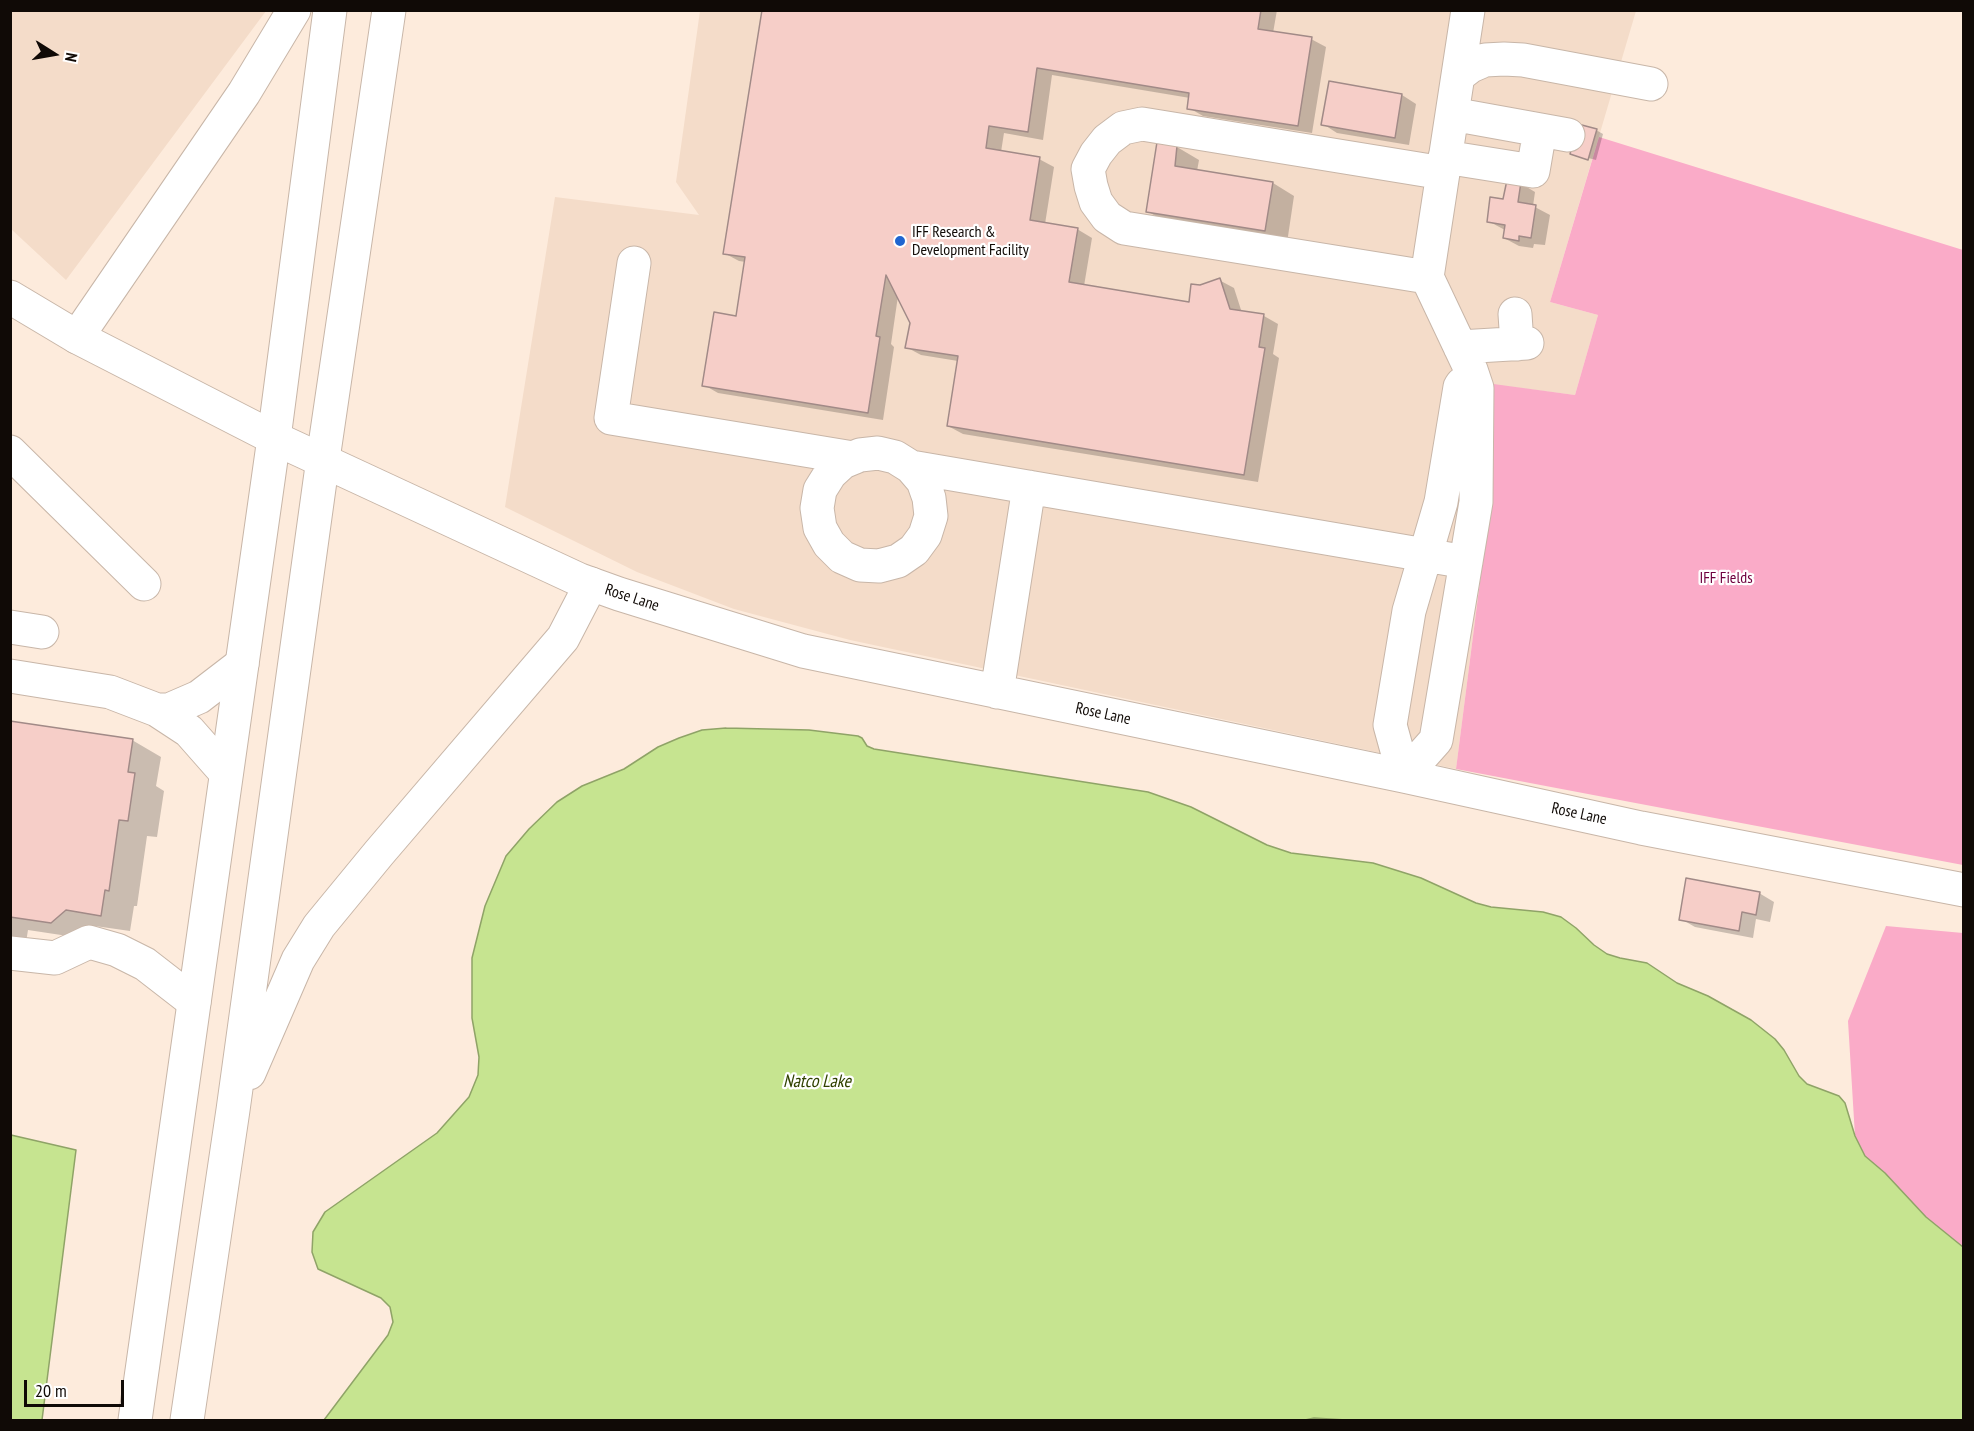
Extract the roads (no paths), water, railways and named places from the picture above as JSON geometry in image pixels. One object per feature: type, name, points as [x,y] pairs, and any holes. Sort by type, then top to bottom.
[{"type":"main road","points":[[76,337],[244,93],[294,10]]},
{"type":"main road","points":[[135,1420],[274,438],[330,10]]},
{"type":"main road","points":[[187,1420],[389,10]]},
{"type":"main road","points":[[1404,776],[1436,740],[1476,502],[1477,388],[1427,277],[1468,10]]},
{"type":"main road","points":[[1458,76],[1471,66],[1485,60],[1504,59],[1522,60],[1651,84]]},
{"type":"main road","points":[[1427,277],[1125,228],[1107,217],[1096,202],[1088,169],[1107,140],[1124,128],[1142,124],[1444,165],[1533,171],[1554,132],[1452,114]]},
{"type":"main road","points":[[634,263],[611,418],[853,458]]},
{"type":"main road","name":"Rose Lane","points":[[10,297],[76,337],[274,438],[591,584],[803,651],[1404,776],[1641,828],[1964,890]]},
{"type":"main road","points":[[1465,359],[1520,334]]},
{"type":"main road","points":[[1404,776],[1390,725],[1409,611],[1441,502],[1465,359]]},
{"type":"main road","points":[[10,452],[144,584]]},
{"type":"main road","points":[[878,453],[895,457],[911,467],[923,481],[929,498],[930,516],[925,535],[914,550],[898,561],[879,566],[860,565],[842,557],[829,544],[820,528],[817,508],[820,490],[830,474],[843,462],[860,454],[878,453]]},
{"type":"main road","points":[[911,467],[1466,562]]},
{"type":"main road","points":[[997,692],[1029,487]]},
{"type":"main road","points":[[233,1110],[298,960],[319,926],[563,638],[591,584]]},
{"type":"main road","points":[[157,710],[169,710],[199,697],[242,664]]},
{"type":"main road","points":[[10,676],[110,692],[157,710],[189,732],[226,773]]},
{"type":"main road","points":[[10,953],[55,958],[89,942],[117,950],[145,964],[194,1002]]},
{"type":"water","name":"Natco Lake","points":[[726,728],[809,730],[858,736],[867,746],[874,749],[1148,792],[1191,807],[1267,845],[1291,853],[1373,863],[1421,878],[1476,903],[1491,907],[1543,912],[1561,917],[1607,954],[1647,963],[1677,983],[1708,996],[1751,1020],[1775,1039],[1799,1076],[1807,1084],[1839,1096],[1845,1103],[1855,1136],[1865,1156],[1885,1173],[1926,1217],[1963,1247],[1963,1420],[1346,1420],[1314,1418],[1305,1420],[324,1420],[388,1335],[393,1322],[390,1307],[381,1298],[318,1269],[312,1252],[313,1232],[325,1212],[437,1133],[469,1097],[478,1075],[479,1057],[472,1018],[472,958],[485,906],[506,856],[529,829],[557,802],[582,786],[624,769],[658,747],[679,738],[702,730]]},
{"type":"water","points":[[11,1135],[76,1150],[42,1420],[11,1420]]},
{"type":"place","name":"IFF Research & Development Facility","points":[[900,241]]},
{"type":"park label","name":"IFF Fields","points":[[1726,578]]}]
